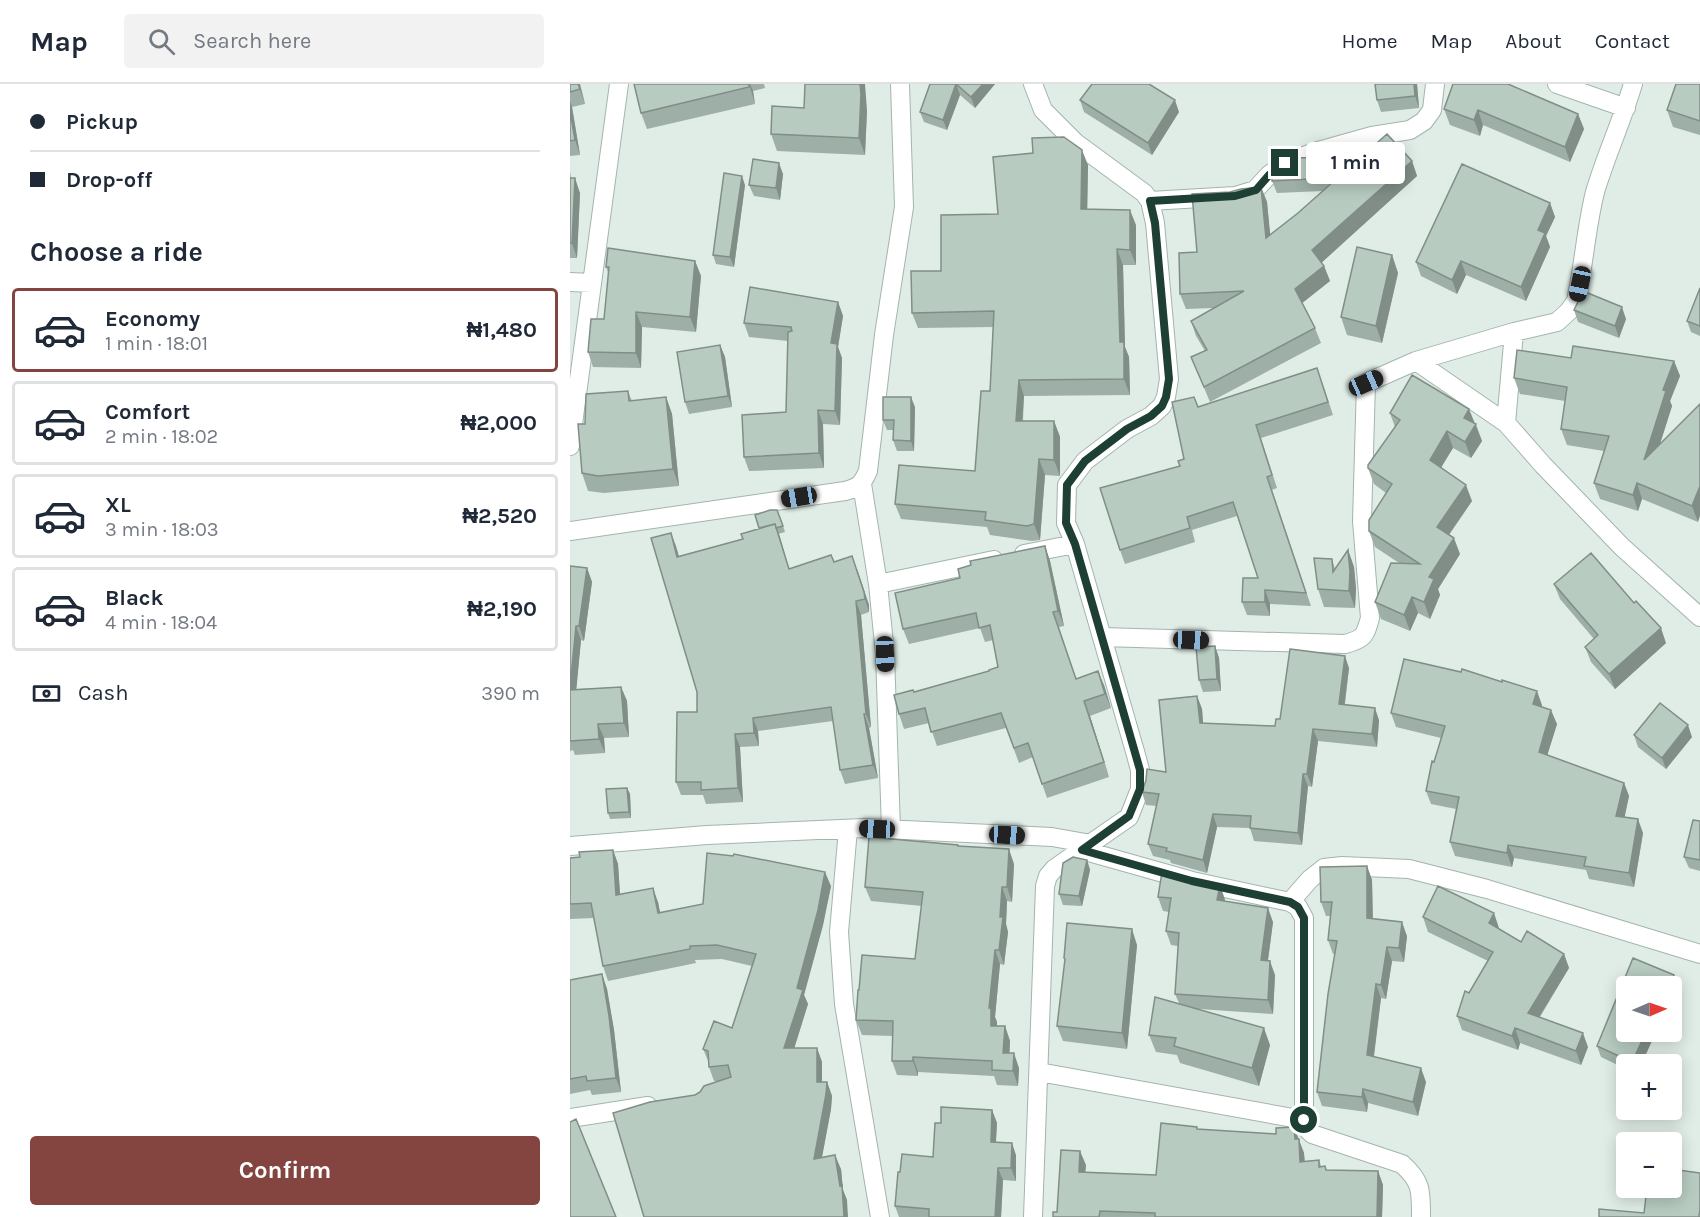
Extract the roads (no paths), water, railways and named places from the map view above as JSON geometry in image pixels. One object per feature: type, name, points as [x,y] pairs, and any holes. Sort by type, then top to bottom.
[{"type":"street","points":[[570,446],[619,84]]},
{"type":"street","points":[[891,829],[885,654],[878,584],[862,484],[868,471],[884,336],[904,207],[900,84]]},
{"type":"street","points":[[1033,84],[1043,110],[1076,142],[1144,193],[1150,201],[1155,223],[1169,379],[1162,406],[1085,461],[1067,485],[1066,523],[1075,544],[1140,770],[1140,789],[1129,816],[1054,869],[1048,876],[1045,886],[1033,1217]]},
{"type":"street","points":[[1150,201],[1235,196],[1256,190],[1269,175],[1285,163],[1372,136],[1410,130],[1424,121],[1432,110],[1436,84]]},
{"type":"street","points":[[1557,84],[1626,108]]},
{"type":"street","points":[[1102,637],[1345,644],[1359,640],[1366,633],[1370,618],[1362,521],[1366,383],[1416,361],[1514,332],[1557,322],[1569,311],[1576,301],[1595,194],[1610,144],[1626,108],[1633,84]]},
{"type":"street","points":[[570,282],[592,283]]},
{"type":"street","points":[[1506,423],[1514,332]]},
{"type":"street","points":[[1416,361],[1506,423],[1622,547],[1700,617]]},
{"type":"street","points":[[570,531],[845,491],[862,484]]},
{"type":"street","points":[[878,584],[1075,544]]},
{"type":"street","points":[[848,829],[840,932],[843,1004],[880,1217]]},
{"type":"street","points":[[570,846],[707,835],[848,829],[1052,837],[1192,881],[1290,902],[1298,907],[1304,918],[1304,1120],[1308,1130],[1312,1134],[1402,1164],[1417,1181],[1421,1193],[1421,1217]]},
{"type":"street","points":[[1290,902],[1310,879],[1324,868],[1342,866],[1409,869],[1487,889],[1700,954]]},
{"type":"street","points":[[1039,1072],[1304,1120]]},
{"type":"street","points":[[570,1118],[663,1103]]}]
